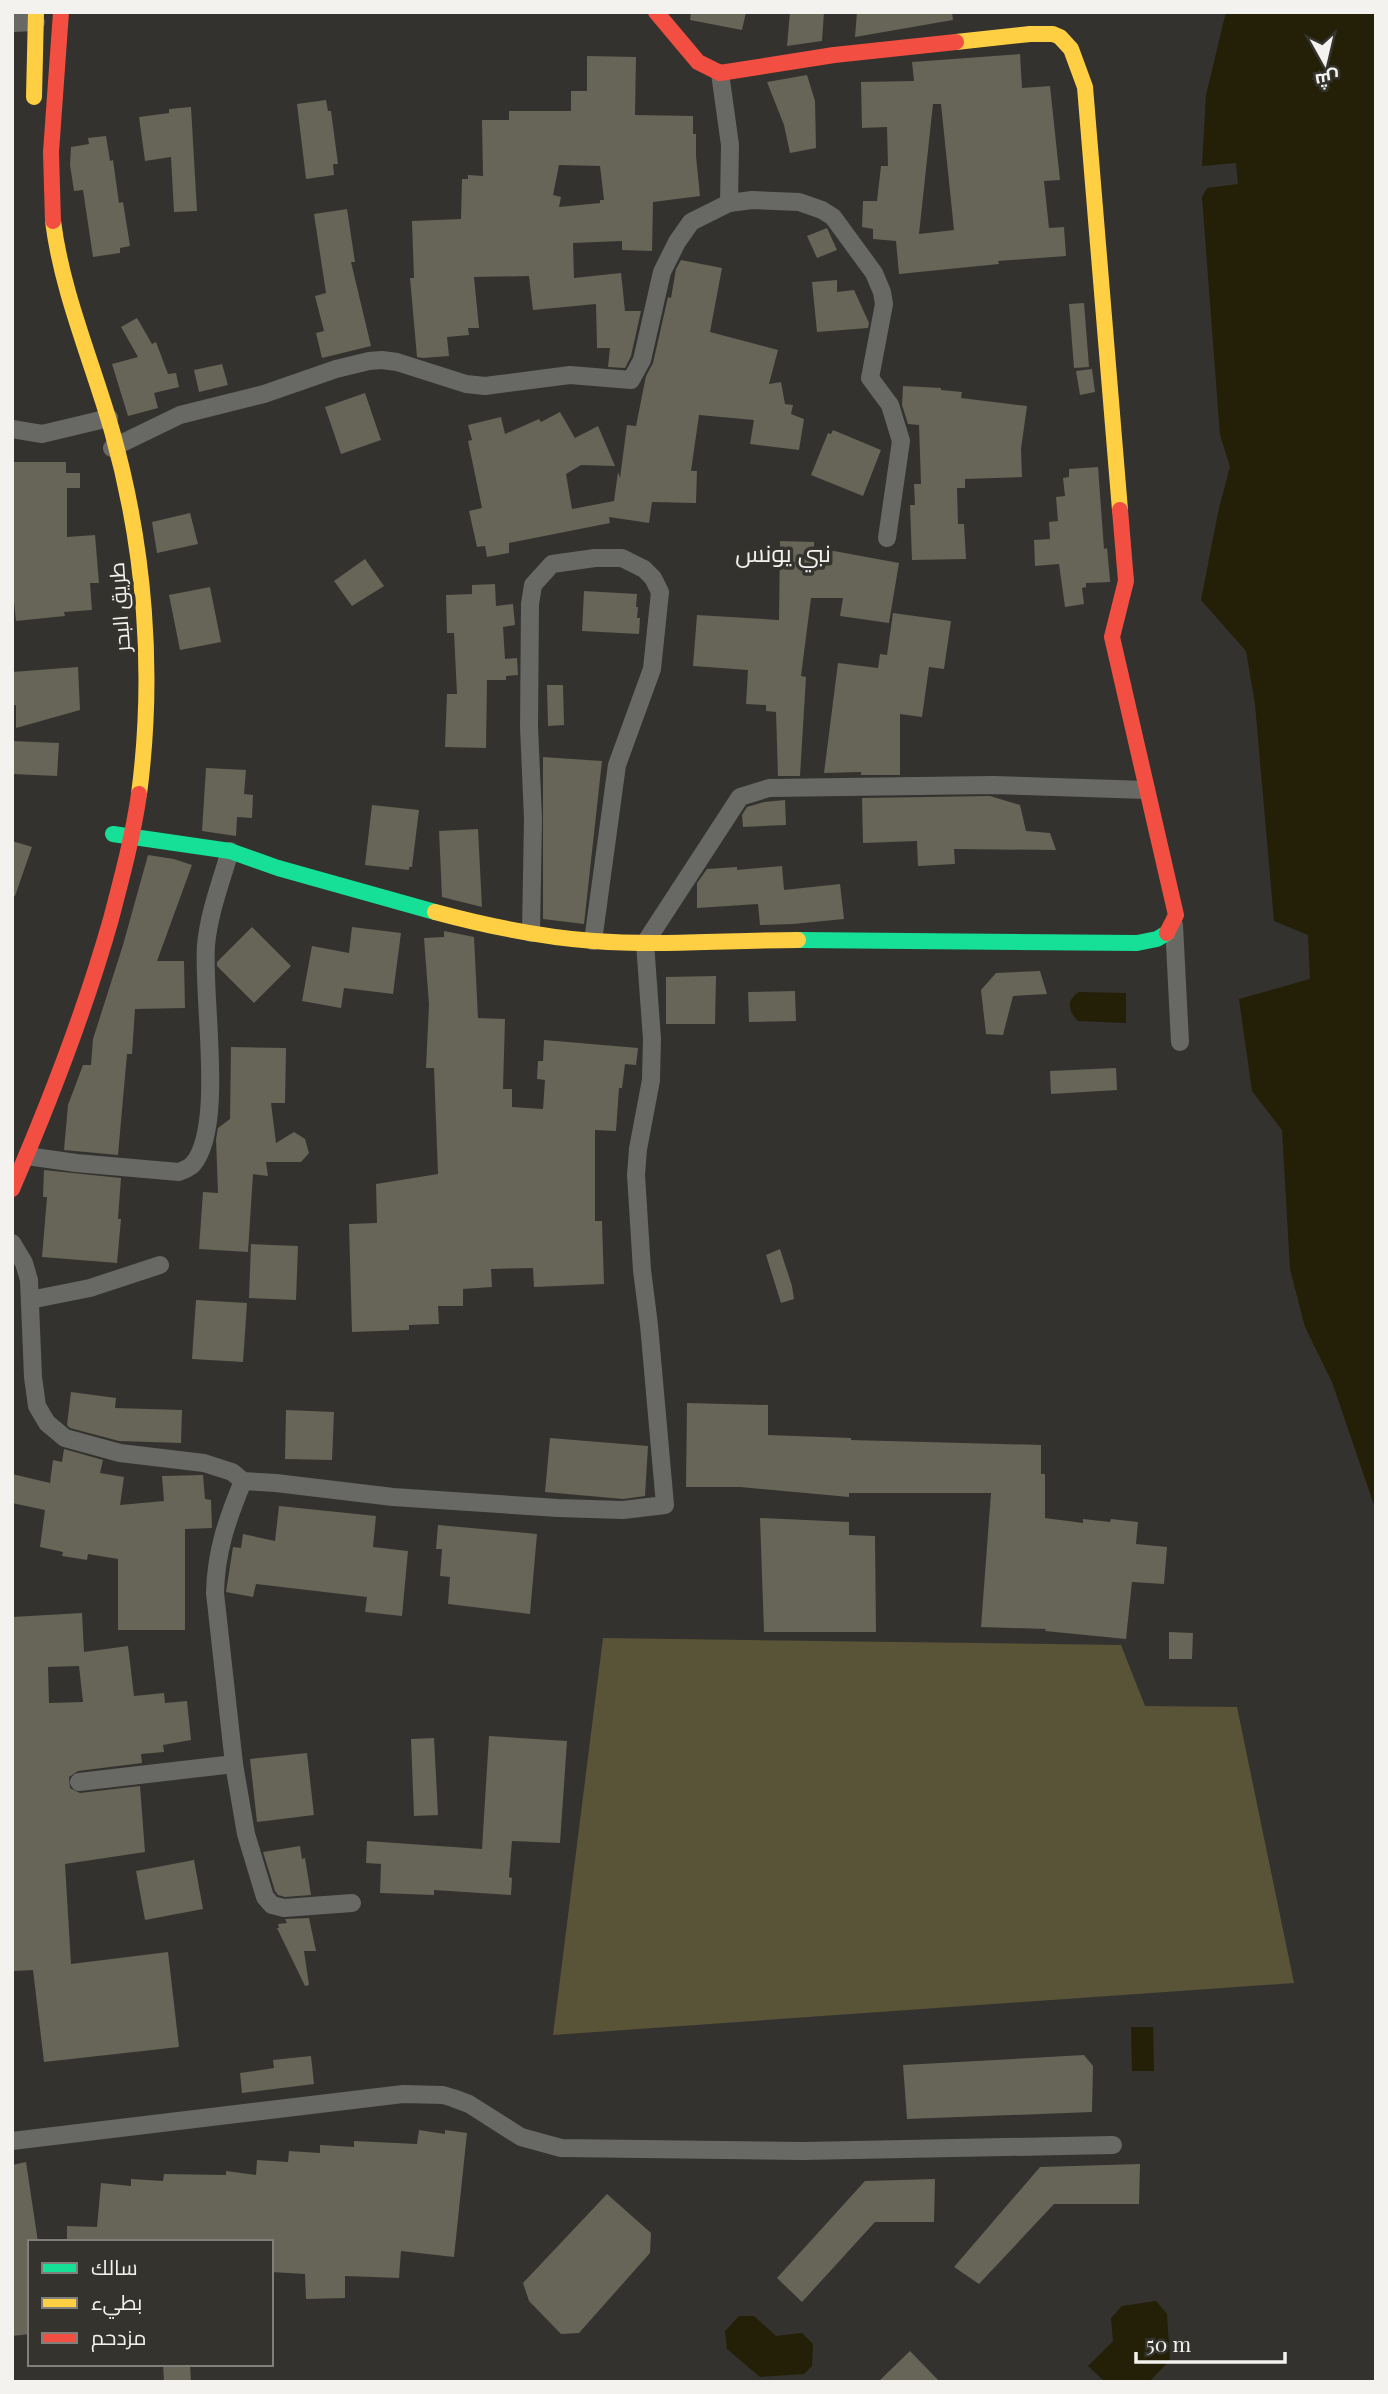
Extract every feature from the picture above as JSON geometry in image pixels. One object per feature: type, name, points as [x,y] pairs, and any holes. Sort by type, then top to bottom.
[{"type":"main road","name":"طريق البحر","points":[[20,1152],[38,1132],[106,935],[136,817],[145,692],[145,631],[137,550],[62,268],[52,212],[51,131],[61,12]]},
{"type":"main road","points":[[118,814],[111,839],[131,838],[230,851],[278,868],[450,916],[531,933],[593,941],[1137,943],[1163,938],[1174,925],[1176,915],[1112,637],[1125,582],[1084,87],[1072,51],[1065,41],[1052,34],[1030,34],[834,55],[720,74],[698,62],[656,12]]},
{"type":"main road","points":[[34,111],[36,17]]},
{"type":"main road","name":"طريق البحر","points":[[40,243],[48,278],[93,412],[102,420]]},
{"type":"main road","name":"طريق البحر","points":[[110,449],[128,606]]},
{"type":"main road","name":"طريق البحر","points":[[12,1189],[25,1121],[33,1095]]},
{"type":"street","points":[[12,23],[36,17]]},
{"type":"street","points":[[720,74],[730,145],[729,203]]},
{"type":"street","points":[[110,449],[201,408],[264,394],[336,369],[369,361],[397,362],[466,384],[485,386],[570,375],[631,380],[642,360],[662,272],[691,222],[729,203],[752,200],[799,202],[833,217],[874,273],[884,304],[870,378],[890,405],[901,441],[887,538]]},
{"type":"street","points":[[12,429],[42,434],[102,420]]},
{"type":"street","points":[[531,933],[533,818],[529,727],[530,604],[533,585],[552,564],[595,558],[622,558],[643,569],[653,578],[660,592],[658,621],[652,669],[617,765],[593,941]]},
{"type":"street","points":[[12,1243],[28,1273],[35,1394],[41,1413],[53,1430],[76,1443],[120,1453],[212,1465],[232,1472],[243,1481],[393,1497],[623,1510],[664,1505],[636,1175],[651,1080],[652,1039],[645,943],[740,797],[769,788],[992,785],[1146,790]]},
{"type":"street","points":[[20,1152],[76,1163],[179,1172],[193,1165],[204,1142],[209,1112],[206,957],[208,932],[230,851]]},
{"type":"street","points":[[1174,925],[1180,1042]]},
{"type":"street","points":[[30,1300],[90,1288],[160,1265]]},
{"type":"street","points":[[243,1481],[225,1526],[216,1571],[215,1593],[234,1764],[246,1834],[267,1901],[284,1908],[352,1903]]},
{"type":"street","points":[[79,1782],[234,1764]]},
{"type":"street","points":[[12,2141],[363,2099],[428,2094],[469,2104],[521,2137],[561,2148],[803,2151],[1113,2145]]},
{"type":"shaded area","points":[[1226,12],[1376,12],[1376,1511],[1332,1382],[1305,1327],[1290,1269],[1282,1130],[1252,1091],[1239,999],[1310,979],[1308,935],[1274,921],[1255,704],[1246,651],[1201,600],[1230,467],[1220,435],[1202,197],[1207,188],[1238,184],[1236,163],[1202,166],[1206,95]]},
{"type":"shaded area","points":[[1079,992],[1126,993],[1126,1023],[1078,1021],[1072,1013],[1070,1002]]},
{"type":"shaded area","points":[[603,1638],[1121,1645],[1145,1706],[1237,1707],[1294,1983],[553,2035]]},
{"type":"shaded area","points":[[1131,2027],[1153,2027],[1154,2071],[1132,2071]]},
{"type":"shaded area","points":[[1156,2301],[1167,2314],[1170,2360],[1149,2382],[1105,2382],[1088,2366],[1113,2341],[1111,2318],[1122,2306]]},
{"type":"shaded area","points":[[739,2316],[754,2316],[776,2336],[802,2333],[813,2344],[812,2366],[804,2374],[760,2377],[727,2349],[725,2331]]},
{"type":"building","points":[[691,12],[746,12],[742,30],[690,20]]},
{"type":"building","points":[[790,12],[824,12],[822,41],[787,46]]},
{"type":"building","points":[[857,12],[952,12],[953,20],[855,37]]},
{"type":"building","points":[[1020,54],[1022,88],[1050,86],[1060,180],[1044,181],[1049,228],[1064,227],[1066,256],[998,261],[999,264],[899,274],[896,241],[873,239],[873,229],[862,227],[863,201],[877,201],[881,166],[888,166],[887,127],[862,128],[861,82],[914,81],[912,62]],"holes":[[[933,104],[941,104],[954,230],[919,234]]]},
{"type":"building","points":[[587,56],[636,57],[635,115],[693,116],[693,134],[696,134],[700,196],[653,202],[652,251],[622,250],[622,241],[573,243],[574,278],[621,273],[625,311],[641,311],[631,356],[625,368],[608,367],[610,348],[597,348],[596,304],[533,310],[529,276],[474,277],[479,328],[468,328],[469,335],[447,337],[449,356],[417,357],[410,278],[414,278],[412,221],[461,219],[462,179],[468,179],[468,175],[483,176],[482,120],[509,120],[509,111],[571,111],[571,91],[587,91]],"holes":[[[559,165],[600,166],[604,200],[600,200],[600,203],[559,207],[561,197],[553,195]]]},
{"type":"building","points":[[807,75],[815,101],[816,148],[790,153],[784,125],[767,82]]},
{"type":"building","points":[[326,100],[328,111],[331,111],[338,164],[333,164],[334,175],[306,179],[297,104]]},
{"type":"building","points":[[191,107],[197,211],[174,212],[171,157],[145,161],[139,117],[169,113],[169,109]]},
{"type":"building","points":[[106,136],[110,161],[113,160],[119,203],[123,202],[130,246],[120,248],[120,253],[93,257],[83,190],[74,191],[70,165],[71,147],[89,144],[88,138]]},
{"type":"building","points":[[347,209],[355,262],[351,262],[371,346],[322,358],[316,333],[324,331],[315,296],[326,293],[314,214]]},
{"type":"building","points":[[827,228],[837,250],[817,258],[807,236]]},
{"type":"building","points":[[681,260],[722,268],[710,332],[778,350],[769,384],[781,382],[785,404],[793,405],[791,414],[804,419],[799,450],[750,444],[754,420],[699,415],[691,471],[697,471],[696,503],[652,502],[649,523],[609,517],[610,523],[509,543],[509,553],[487,557],[485,546],[477,547],[469,511],[482,508],[468,441],[472,440],[468,425],[501,417],[505,434],[539,419],[541,422],[560,412],[575,438],[598,426],[615,466],[581,465],[566,474],[572,509],[614,501],[627,425],[636,426],[646,376],[653,363],[668,297],[671,298],[676,269]]},
{"type":"building","points":[[837,280],[837,292],[854,290],[869,323],[868,328],[817,332],[812,282]]},
{"type":"building","points":[[1084,303],[1089,367],[1074,368],[1069,304]]},
{"type":"building","points":[[137,318],[152,344],[156,342],[168,374],[176,373],[179,387],[154,393],[158,408],[128,416],[112,364],[138,357],[121,327]]},
{"type":"building","points":[[222,364],[228,385],[199,392],[194,370]]},
{"type":"building","points":[[1092,369],[1095,392],[1080,395],[1076,371]]},
{"type":"building","points":[[903,386],[941,388],[962,392],[961,398],[1027,406],[1021,449],[1022,477],[965,479],[965,488],[957,488],[958,524],[964,524],[966,559],[912,560],[910,505],[915,505],[914,484],[921,484],[919,425],[908,424],[902,405]]},
{"type":"building","points":[[365,393],[381,440],[341,454],[325,407]]},
{"type":"building","points":[[833,430],[881,450],[863,496],[811,475],[828,433],[831,434]]},
{"type":"building","points":[[12,462],[66,462],[66,473],[80,473],[80,488],[67,488],[67,537],[95,535],[99,583],[90,583],[92,610],[16,621],[12,583]]},
{"type":"building","points":[[1098,467],[1104,549],[1107,548],[1110,582],[1086,583],[1086,587],[1082,588],[1084,604],[1065,607],[1059,564],[1035,566],[1034,540],[1050,539],[1049,522],[1058,521],[1056,497],[1065,496],[1063,478],[1069,477],[1069,469]]},
{"type":"building","points":[[190,513],[198,544],[157,553],[152,522]]},
{"type":"building","points":[[780,541],[814,542],[814,551],[834,551],[899,563],[889,623],[840,616],[843,598],[811,598],[801,676],[806,677],[800,776],[778,776],[776,712],[766,711],[766,705],[746,704],[748,670],[693,666],[697,615],[779,620]]},
{"type":"building","points":[[365,559],[384,586],[352,606],[334,581]]},
{"type":"building","points":[[495,584],[496,606],[513,604],[515,625],[503,627],[505,659],[517,658],[518,675],[506,676],[506,680],[487,680],[486,748],[445,747],[447,694],[457,694],[454,633],[447,633],[446,595],[472,594],[472,585]]},
{"type":"building","points":[[210,587],[221,642],[180,650],[169,595]]},
{"type":"building","points":[[584,591],[637,594],[639,634],[582,631]]},
{"type":"building","points":[[893,613],[951,621],[944,669],[929,667],[922,717],[900,714],[900,775],[824,773],[838,663],[878,668],[880,654],[887,655]]},
{"type":"building","points":[[78,667],[80,710],[16,728],[16,705],[12,706],[12,672]]},
{"type":"building","points":[[547,685],[563,685],[564,725],[548,726]]},
{"type":"building","points":[[12,741],[59,743],[57,776],[12,774]]},
{"type":"building","points":[[543,757],[602,761],[584,924],[543,919]]},
{"type":"building","points":[[206,768],[246,770],[244,794],[253,795],[252,818],[237,817],[236,836],[202,831]]},
{"type":"building","points":[[990,796],[1020,805],[1026,831],[1050,833],[1056,850],[954,849],[955,864],[918,866],[917,841],[863,843],[862,798]]},
{"type":"building","points":[[785,800],[786,825],[743,827],[742,815],[747,807]]},
{"type":"building","points":[[372,805],[419,810],[412,867],[409,867],[409,870],[365,865]]},
{"type":"building","points":[[478,829],[482,907],[442,897],[439,831]]},
{"type":"building","points":[[12,841],[32,847],[15,896],[12,896]]},
{"type":"building","points":[[148,855],[192,865],[157,961],[184,961],[185,1008],[135,1009],[132,1054],[127,1054],[118,1155],[64,1150],[68,1105],[83,1065],[91,1065],[93,1039]]},
{"type":"building","points":[[782,866],[784,890],[840,884],[844,919],[760,925],[758,904],[697,908],[697,883],[707,869],[737,867],[737,870]]},
{"type":"building","points":[[252,927],[291,966],[254,1003],[217,966],[217,962]]},
{"type":"building","points":[[352,927],[401,933],[393,994],[344,988],[341,1008],[302,1001],[312,946],[349,953]]},
{"type":"building","points":[[444,931],[474,937],[478,1018],[505,1019],[503,1089],[512,1089],[512,1107],[543,1109],[545,1080],[537,1079],[538,1061],[543,1061],[544,1040],[638,1048],[636,1065],[625,1064],[622,1088],[619,1088],[616,1131],[595,1130],[595,1221],[602,1221],[604,1284],[534,1287],[533,1268],[491,1269],[492,1287],[463,1289],[463,1306],[438,1306],[439,1324],[409,1325],[409,1330],[352,1332],[349,1224],[377,1223],[376,1184],[438,1174],[434,1068],[426,1068],[429,1005],[424,938],[444,937]]},
{"type":"building","points":[[1040,971],[1047,994],[1013,996],[1003,1035],[986,1034],[981,990],[996,973]]},
{"type":"building","points":[[716,976],[715,1024],[666,1024],[666,977]]},
{"type":"building","points":[[795,991],[796,1021],[749,1022],[748,992]]},
{"type":"building","points":[[231,1047],[286,1048],[285,1103],[271,1103],[276,1143],[294,1132],[305,1139],[309,1153],[301,1162],[266,1162],[268,1176],[253,1174],[248,1252],[199,1249],[203,1192],[218,1193],[218,1128],[230,1119]]},
{"type":"building","points":[[1116,1068],[1117,1090],[1051,1094],[1050,1071]]},
{"type":"building","points":[[44,1170],[121,1178],[117,1263],[42,1257],[47,1197],[43,1197]]},
{"type":"building","points":[[251,1244],[298,1246],[296,1300],[249,1298]]},
{"type":"building","points":[[780,1249],[794,1299],[781,1303],[766,1255]]},
{"type":"building","points":[[196,1300],[247,1303],[243,1362],[192,1359]]},
{"type":"building","points":[[71,1392],[116,1398],[115,1408],[182,1410],[181,1443],[119,1441],[70,1428],[67,1425]]},
{"type":"building","points":[[687,1403],[768,1405],[768,1435],[1041,1445],[1041,1474],[1045,1474],[1045,1518],[1083,1523],[1083,1519],[1138,1522],[1136,1544],[1167,1547],[1164,1584],[1132,1582],[1126,1639],[1045,1631],[1046,1629],[981,1627],[991,1493],[849,1493],[849,1497],[740,1487],[686,1487]]},
{"type":"building","points":[[286,1410],[334,1412],[332,1460],[285,1459]]},
{"type":"building","points":[[550,1438],[648,1446],[645,1496],[623,1499],[545,1492]]},
{"type":"building","points":[[64,1449],[103,1460],[100,1473],[124,1477],[120,1505],[164,1501],[162,1476],[203,1475],[205,1499],[211,1500],[212,1528],[185,1529],[185,1630],[118,1630],[118,1559],[88,1554],[87,1560],[62,1556],[63,1552],[40,1547],[45,1510],[12,1503],[12,1474],[50,1483],[53,1460],[62,1462]]},
{"type":"building","points":[[279,1506],[376,1516],[373,1547],[408,1551],[402,1616],[365,1612],[367,1597],[256,1584],[253,1597],[226,1592],[233,1547],[241,1548],[243,1534],[275,1541]]},
{"type":"building","points":[[760,1518],[849,1522],[849,1535],[875,1536],[876,1632],[764,1632]]},
{"type":"building","points":[[438,1525],[537,1534],[530,1614],[448,1604],[450,1577],[440,1576],[442,1549],[436,1549]]},
{"type":"building","points":[[82,1613],[84,1652],[128,1646],[134,1696],[164,1693],[165,1703],[187,1701],[191,1740],[163,1745],[164,1752],[141,1754],[142,1763],[78,1771],[69,1777],[70,1788],[80,1793],[140,1786],[145,1852],[65,1864],[71,1964],[168,1952],[179,2047],[44,2062],[33,1970],[14,1971],[12,1617]],"holes":[[[79,1666],[83,1702],[49,1703],[48,1667]]]},
{"type":"building","points":[[1169,1632],[1193,1633],[1192,1659],[1169,1659]]},
{"type":"building","points":[[489,1736],[567,1741],[560,1843],[512,1841],[509,1877],[512,1878],[511,1895],[434,1890],[434,1895],[380,1893],[381,1864],[366,1863],[367,1841],[482,1849]]},
{"type":"building","points":[[434,1738],[438,1815],[414,1816],[411,1739]]},
{"type":"building","points":[[307,1753],[314,1815],[257,1822],[250,1759]]},
{"type":"building","points":[[300,1846],[302,1859],[305,1858],[311,1895],[278,1895],[263,1852]]},
{"type":"building","points":[[194,1860],[203,1909],[145,1920],[136,1871]]},
{"type":"building","points":[[309,1918],[316,1951],[304,1951],[309,1985],[305,1986],[277,1928],[278,1924],[287,1923],[285,1919]]},
{"type":"building","points":[[1084,2055],[1093,2066],[1092,2112],[907,2119],[903,2065]]},
{"type":"building","points":[[311,2056],[314,2084],[242,2093],[240,2073],[274,2068],[273,2060]]},
{"type":"building","points":[[419,2130],[445,2134],[445,2130],[467,2133],[454,2257],[401,2251],[399,2278],[345,2276],[345,2298],[306,2299],[305,2274],[273,2272],[273,2240],[67,2240],[67,2226],[97,2227],[101,2183],[131,2186],[131,2179],[163,2181],[164,2174],[226,2175],[226,2171],[256,2175],[257,2160],[288,2162],[289,2151],[320,2153],[320,2145],[354,2147],[354,2141],[417,2144]]},
{"type":"building","points":[[26,2162],[38,2240],[28,2240],[28,2334],[12,2336],[12,2165]]},
{"type":"building","points":[[1140,2164],[1139,2204],[1054,2204],[979,2284],[954,2267],[1040,2167]]},
{"type":"building","points":[[935,2179],[934,2222],[875,2222],[802,2302],[777,2278],[865,2181]]},
{"type":"building","points":[[607,2194],[651,2233],[650,2253],[579,2333],[561,2334],[529,2301],[523,2283]]},
{"type":"building","points":[[910,2351],[940,2382],[878,2382]]},
{"type":"building","points":[[163,2366],[190,2366],[191,2382],[164,2382]]},
{"type":"traffic: fast","points":[[113,834],[230,851],[278,868],[435,912]]},
{"type":"traffic: fast","points":[[798,940],[1137,943],[1157,939],[1167,933]]},
{"type":"traffic: slow","points":[[34,97],[36,12]]},
{"type":"traffic: slow","points":[[956,42],[1053,34],[1060,37],[1071,49],[1085,87],[1120,510]]},
{"type":"traffic: slow","points":[[53,221],[70,301],[112,431],[139,565],[146,657],[144,748],[139,794]]},
{"type":"traffic: slow","points":[[435,912],[514,930],[594,941],[670,943],[798,940]]},
{"type":"traffic: jam","points":[[53,221],[51,152],[61,12]]},
{"type":"traffic: jam","points":[[656,12],[698,62],[720,73],[834,55],[956,42]]},
{"type":"traffic: jam","points":[[1120,510],[1126,581],[1112,637],[1176,915],[1167,933]]},
{"type":"traffic: jam","points":[[12,1189],[90,988],[119,888],[139,794]]},
{"type":"district","name":"نبي يونس","points":[[783,554]]}]
